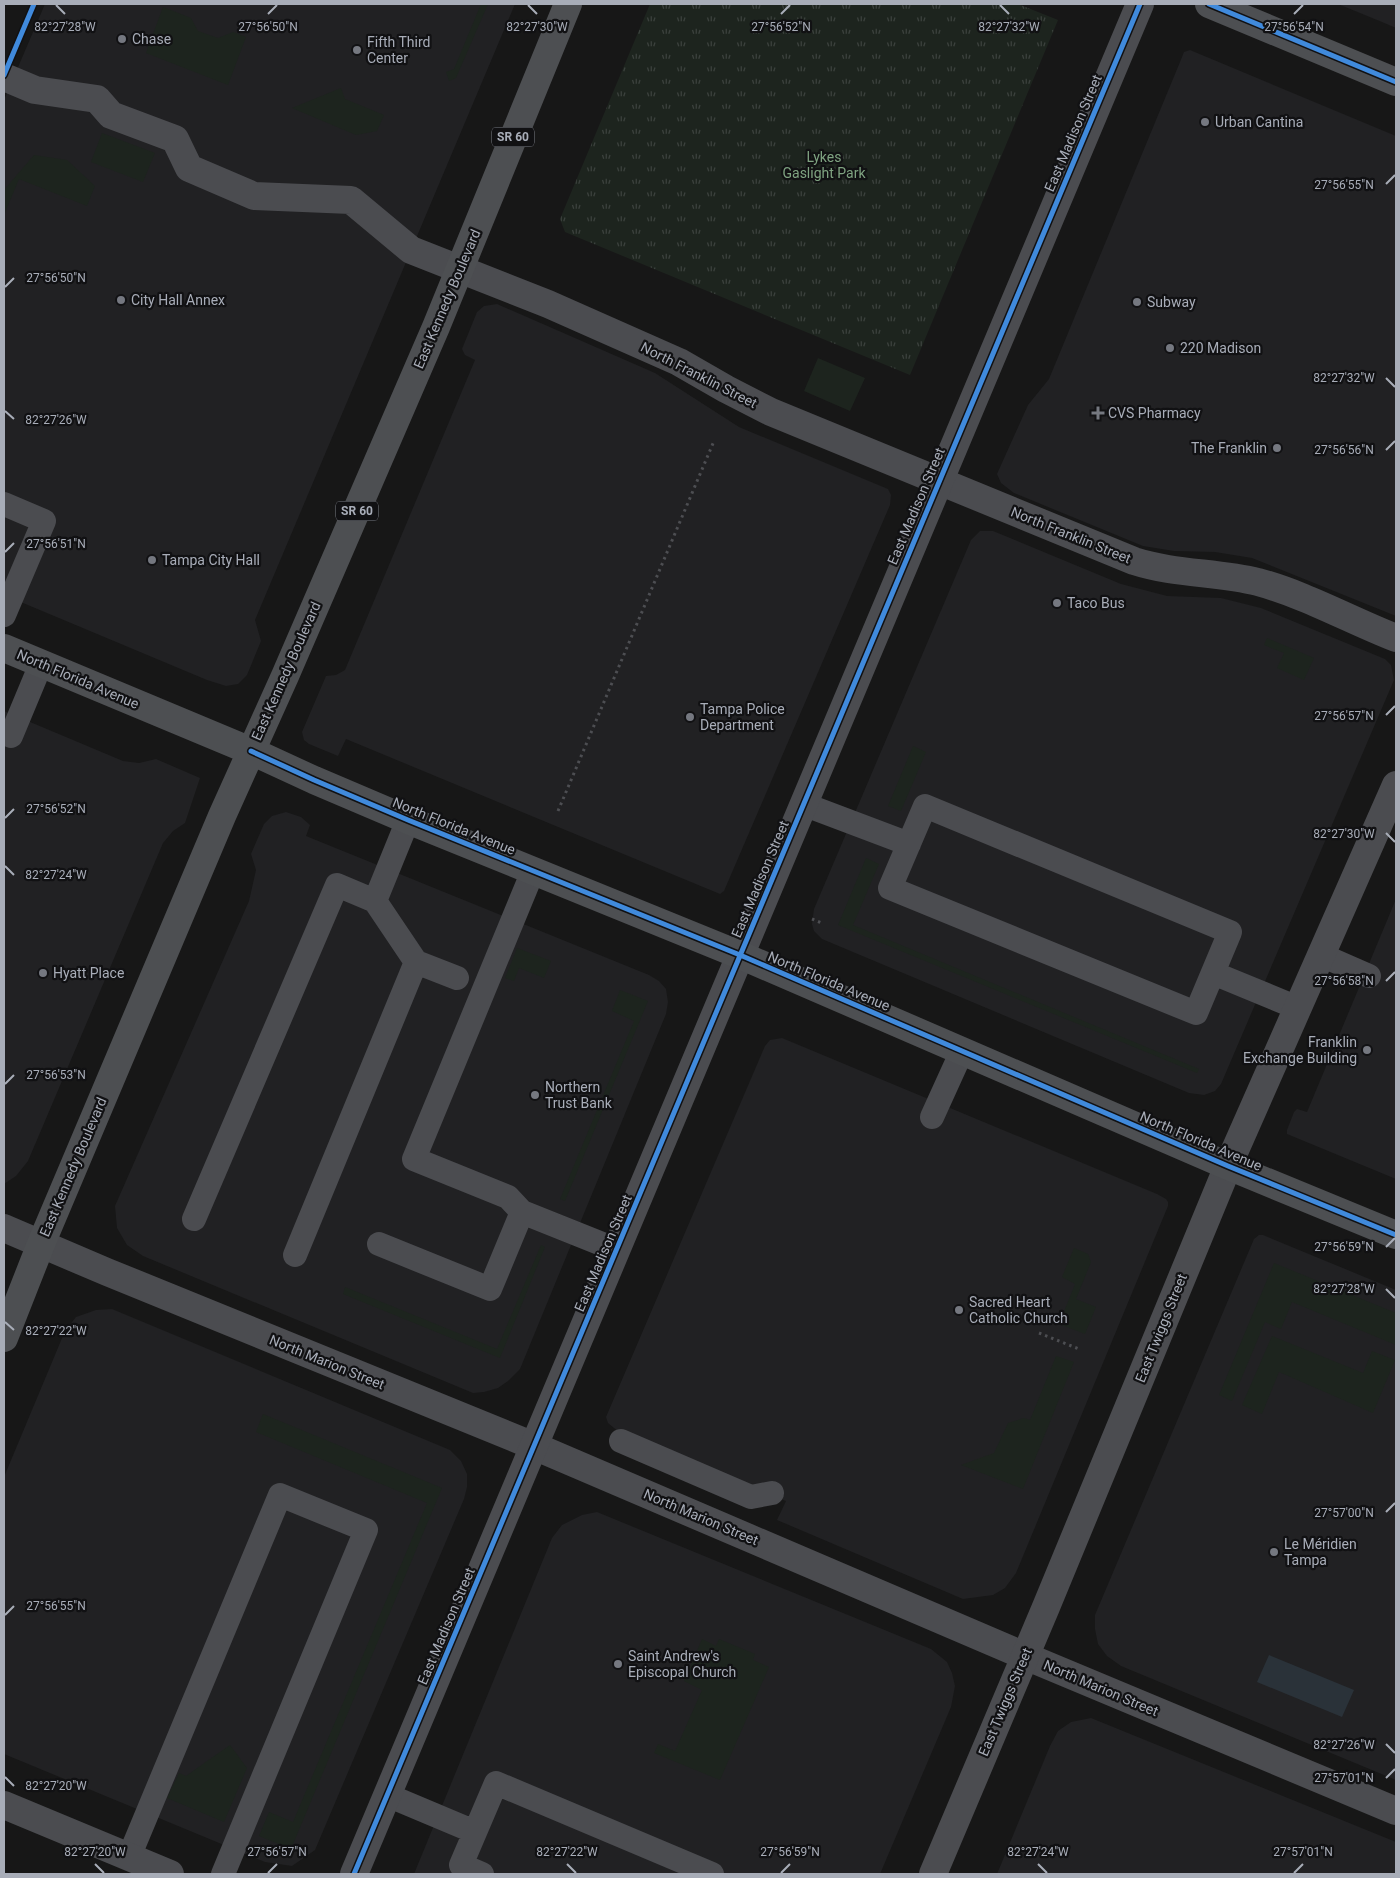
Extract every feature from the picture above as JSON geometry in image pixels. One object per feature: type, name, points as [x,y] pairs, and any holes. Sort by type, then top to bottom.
[{"type":"main road","name":"East Kennedy Boulevard","points":[[4,1338],[41,1244],[251,750],[297,650],[459,270],[568,4]]},
{"type":"main road","points":[[1209,4],[1396,82]]},
{"type":"main road","name":"North Florida Avenue","points":[[4,648],[251,750],[314,780],[408,820],[740,955],[1228,1166],[1396,1235]]},
{"type":"street","name":"East Madison Street","points":[[354,1874],[1140,4]]},
{"type":"street","name":"North Franklin Street","points":[[4,77],[35,90],[97,99],[111,115],[175,139],[189,168],[254,196],[350,200],[411,250],[548,304],[679,362],[748,401],[1134,561],[1167,570],[1231,576],[1258,582],[1299,596],[1396,638]]},
{"type":"street","name":"East Twiggs Street","points":[[933,1874],[1228,1166],[1396,785]]},
{"type":"street","name":"North Marion Street","points":[[4,1228],[126,1280],[534,1446],[1025,1656],[1396,1811]]},
{"type":"street","points":[[4,1805],[170,1874]]},
{"type":"lane","points":[[4,504],[44,521],[4,615]]},
{"type":"lane","points":[[11,736],[41,664]]},
{"type":"lane","points":[[803,804],[909,844]]},
{"type":"lane","points":[[925,806],[1230,932],[1213,973],[1196,1013],[890,888],[925,806]]},
{"type":"lane","points":[[375,901],[408,820]]},
{"type":"lane","points":[[533,871],[414,1159],[508,1197],[522,1212],[616,1250]]},
{"type":"lane","points":[[194,1219],[337,885],[375,901],[416,962],[457,978]]},
{"type":"lane","points":[[1321,956],[1369,976]]},
{"type":"lane","points":[[294,1256],[416,962]]},
{"type":"lane","points":[[1213,973],[1298,1008]]},
{"type":"lane","points":[[932,1117],[962,1051]]},
{"type":"lane","points":[[379,1244],[490,1289],[522,1212]]},
{"type":"lane","points":[[621,1441],[751,1497],[772,1493]]},
{"type":"lane","points":[[129,1857],[280,1495],[366,1530],[223,1874]]},
{"type":"lane","points":[[482,1874],[461,1865],[496,1783],[712,1874]]},
{"type":"lane","points":[[387,1795],[475,1832]]},
{"type":"path","points":[[558,811],[714,442]]},
{"type":"path","points":[[812,919],[824,924]]},
{"type":"path","points":[[1039,1332],[1079,1349]]},
{"type":"shaded area","points":[[45,4],[515,4],[255,620],[261,641],[247,675],[238,684],[226,686],[207,680],[4,595],[4,100]]},
{"type":"shaded area","points":[[1338,4],[1396,4],[1396,28],[1382,22]]},
{"type":"shaded area","points":[[1190,50],[1396,136],[1396,616],[1252,558],[1215,552],[1174,551],[1143,546],[1014,493],[1001,483],[997,474],[1028,405],[1049,379],[1184,52]]},
{"type":"shaded area","points":[[497,304],[655,373],[739,427],[888,489],[891,495],[890,505],[724,891],[720,894],[346,739],[338,756],[304,740],[302,732],[326,676],[336,675],[345,670],[475,360],[465,355],[462,349],[477,312],[484,306]]},
{"type":"shaded area","points":[[980,531],[993,531],[1121,584],[1167,596],[1221,598],[1261,608],[1385,659],[1391,665],[1394,680],[1221,1084],[1215,1091],[1204,1095],[1189,1093],[822,939],[814,931],[812,924],[814,909],[971,540]]},
{"type":"shaded area","name":"Hyatt Place","points":[[4,711],[123,761],[139,763],[156,759],[200,778],[185,823],[173,831],[163,843],[28,1161],[16,1176],[4,1184]]},
{"type":"shaded area","points":[[286,812],[301,817],[310,825],[306,836],[649,975],[659,981],[666,989],[668,1002],[666,1014],[520,1369],[498,1388],[473,1393],[143,1256],[127,1245],[117,1228],[115,1206],[249,901],[256,870],[251,854],[264,824],[272,816]]},
{"type":"shaded area","name":"Franklin Exchange Building","points":[[1396,899],[1396,1179],[1287,1134],[1287,1130],[1297,1109],[1307,1112]]},
{"type":"shaded area","points":[[782,1038],[1157,1194],[1168,1202],[1168,1206],[1016,1573],[1005,1588],[993,1595],[963,1599],[777,1520],[786,1501],[620,1433],[608,1423],[606,1417],[765,1046],[770,1040]]},
{"type":"shaded area","points":[[1259,1235],[1396,1290],[1396,1780],[1121,1666],[1107,1656],[1098,1644],[1095,1615],[1254,1239]]},
{"type":"shaded area","points":[[112,1309],[450,1450],[461,1461],[467,1474],[467,1487],[464,1499],[315,1850],[292,1866],[265,1862],[4,1754],[4,1477],[65,1331],[76,1317],[96,1310]]},
{"type":"shaded area","points":[[597,1512],[931,1649],[947,1662],[955,1686],[951,1707],[880,1874],[414,1874],[552,1538],[562,1525],[582,1515]]},
{"type":"shaded area","points":[[1269,1655],[1354,1690],[1342,1717],[1257,1682]]},
{"type":"shaded area","points":[[1091,1718],[1396,1842],[1396,1874],[997,1874],[1058,1731],[1071,1722]]},
{"type":"green space","points":[[481,4],[488,4],[456,78],[449,81],[446,72],[454,69]]},
{"type":"green space","name":"Lykes Gaslight Park","points":[[650,4],[1018,4],[1058,20],[910,375],[565,232],[560,219]]},
{"type":"green space","points":[[163,7],[191,18],[198,31],[218,38],[233,32],[246,37],[228,85],[146,53]]},
{"type":"green space","points":[[341,88],[345,99],[384,115],[377,131],[356,135],[292,108]]},
{"type":"green space","points":[[102,133],[155,153],[143,182],[91,162]]},
{"type":"green space","points":[[34,155],[67,160],[95,186],[87,206],[19,179],[4,215],[4,190]]},
{"type":"green space","points":[[818,358],[865,378],[850,411],[804,391]]},
{"type":"green space","points":[[1267,638],[1314,658],[1304,680],[1277,668],[1284,653],[1264,645]]},
{"type":"green space","points":[[913,746],[926,752],[901,811],[888,806]]},
{"type":"green space","points":[[866,858],[879,864],[853,925],[1199,1069],[1197,1073],[838,925]]},
{"type":"green space","points":[[517,948],[551,961],[544,978],[519,968],[514,981],[505,978]]},
{"type":"green space","points":[[620,990],[648,1001],[565,1201],[560,1199],[634,1021],[612,1011]]},
{"type":"green space","points":[[541,1245],[545,1247],[500,1358],[343,1294],[345,1287],[497,1349]]},
{"type":"green space","points":[[1074,1248],[1088,1254],[1091,1262],[1076,1299],[1096,1307],[1085,1334],[1059,1324],[1075,1284],[1062,1277]]},
{"type":"green space","points":[[1274,1263],[1396,1313],[1396,1345],[1292,1302],[1281,1329],[1265,1322],[1232,1401],[1219,1395]]},
{"type":"green space","points":[[1272,1336],[1363,1373],[1372,1351],[1395,1360],[1373,1413],[1279,1372],[1262,1414],[1242,1405]]},
{"type":"green space","points":[[1056,1356],[1074,1362],[1023,1489],[961,1465],[994,1453],[1008,1423],[1024,1418],[1030,1420]]},
{"type":"green space","points":[[263,1414],[442,1488],[291,1849],[259,1836],[269,1812],[293,1822],[427,1503],[256,1432]]},
{"type":"green space","points":[[702,1639],[716,1646],[719,1639],[755,1654],[753,1660],[769,1667],[720,1780],[654,1753],[658,1744],[675,1751],[702,1690],[684,1681]]},
{"type":"green space","points":[[230,1745],[247,1768],[224,1822],[167,1798],[179,1773],[186,1776]]},
{"type":"cycle path","points":[[4,75],[34,4]]},
{"type":"cycle path","points":[[354,1874],[1140,4]]},
{"type":"cycle path","points":[[1209,4],[1396,82]]},
{"type":"cycle path","points":[[251,751],[408,820],[740,955],[1228,1166],[1396,1235]]},
{"type":"place","name":"Chase","points":[[122,39]]},
{"type":"place","name":"Fifth Third Center","points":[[357,50]]},
{"type":"place","name":"Urban Cantina","points":[[1205,122]]},
{"type":"place","name":"City Hall Annex","points":[[121,300]]},
{"type":"place","name":"Subway","points":[[1137,302]]},
{"type":"place","name":"220 Madison","points":[[1170,348]]},
{"type":"place","name":"CVS Pharmacy","points":[[1098,413]]},
{"type":"place","name":"The Franklin","points":[[1277,448]]},
{"type":"place","name":"Tampa City Hall","points":[[152,560]]},
{"type":"place","name":"Taco Bus","points":[[1057,603]]},
{"type":"place","name":"Tampa Police Department","points":[[690,717]]},
{"type":"place","name":"Hyatt Place","points":[[43,973]]},
{"type":"place","name":"Franklin Exchange Building","points":[[1367,1050]]},
{"type":"place","name":"Northern Trust Bank","points":[[535,1095]]},
{"type":"place","name":"Sacred Heart Catholic Church","points":[[959,1310]]},
{"type":"place","name":"Le Méridien Tampa","points":[[1274,1552]]},
{"type":"place","name":"Saint Andrew's Episcopal Church","points":[[618,1664]]}]
